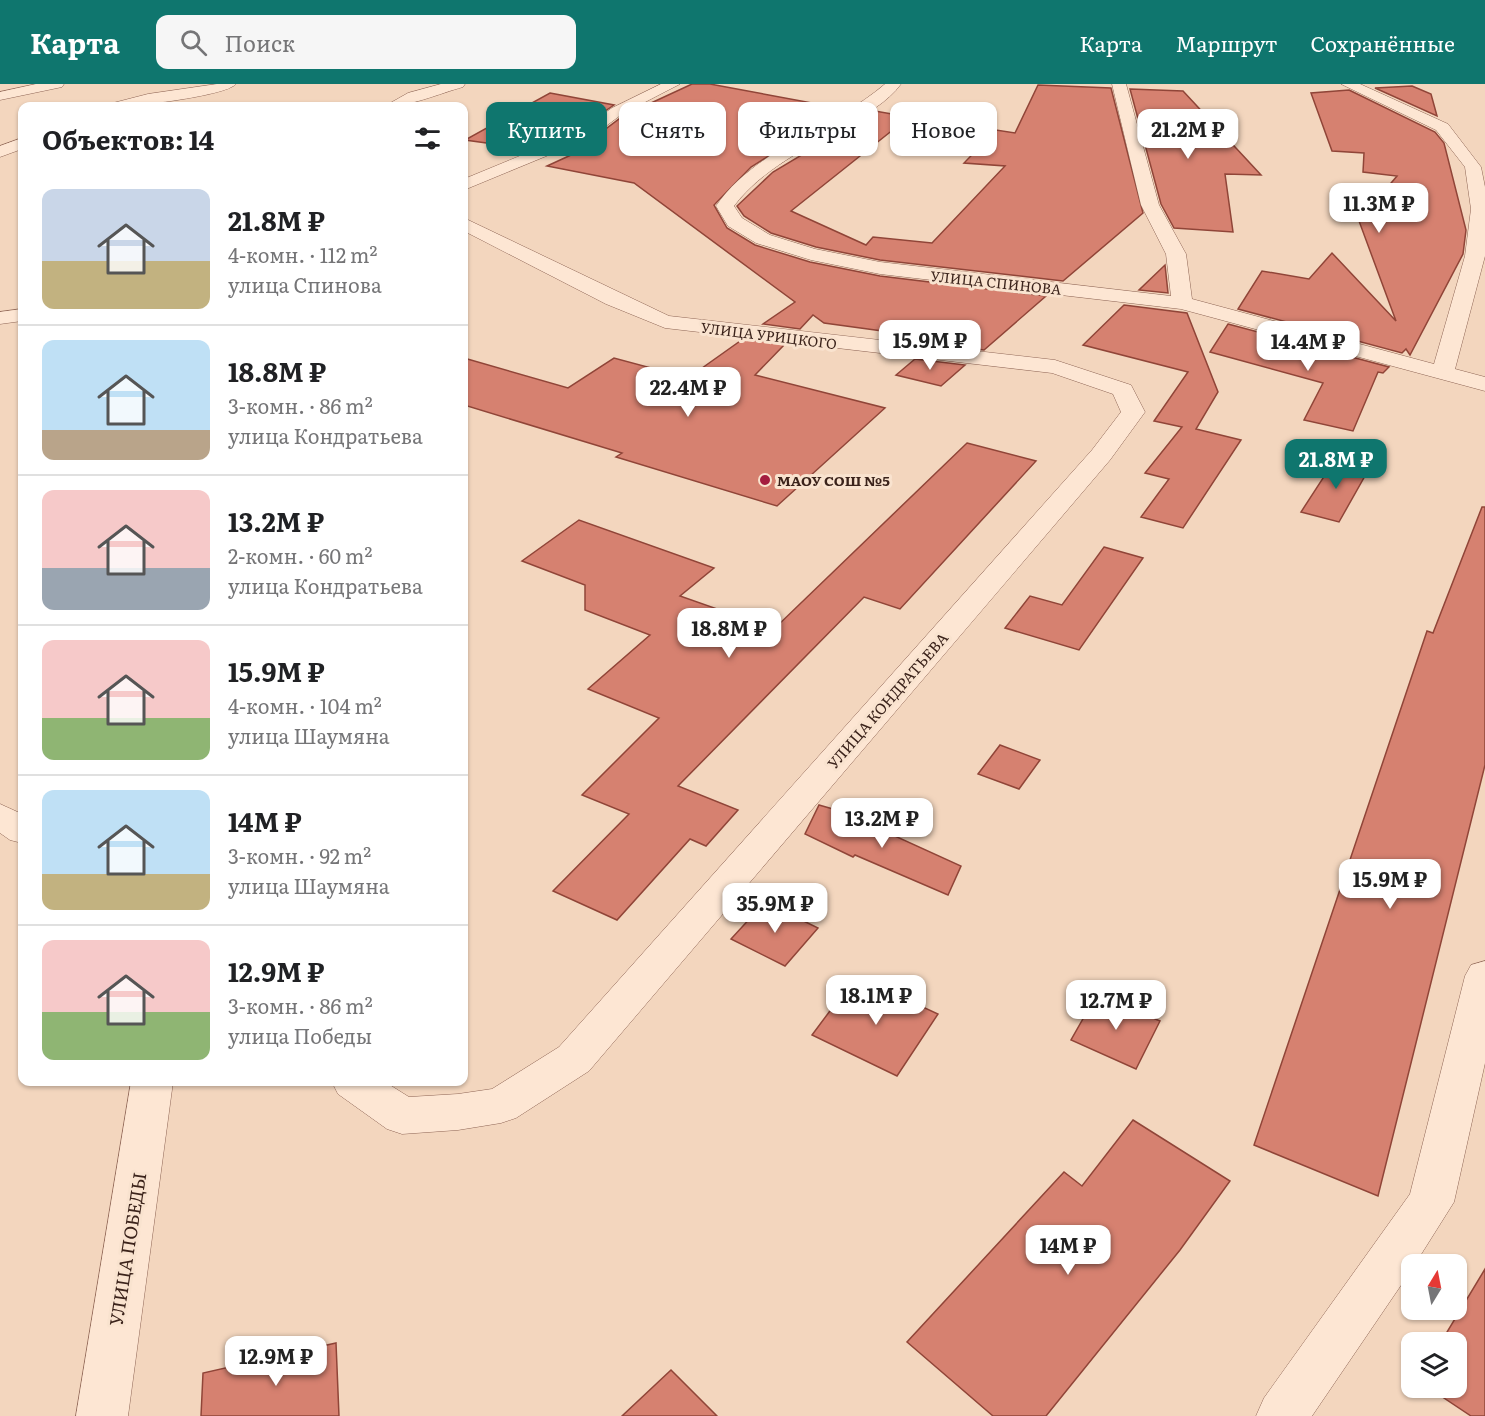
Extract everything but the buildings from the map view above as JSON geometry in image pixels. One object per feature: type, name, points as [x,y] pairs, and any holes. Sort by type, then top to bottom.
[{"type":"street","points":[[0,96],[57,84]]},
{"type":"street","points":[[133,102],[218,89],[229,84]]},
{"type":"street","points":[[401,102],[413,96],[459,84]]},
{"type":"street","points":[[468,183],[584,135],[617,111],[673,84]]},
{"type":"street","name":"УЛИЦА СПИНОВА","points":[[894,84],[864,108],[778,160],[733,191],[725,206],[735,222],[763,238],[801,251],[880,268],[1182,303],[1485,384]]},
{"type":"street","points":[[1119,84],[1150,205],[1176,254],[1182,303]]},
{"type":"street","points":[[1348,84],[1442,127],[1473,167],[1480,209],[1475,256],[1443,373]]},
{"type":"street","points":[[0,152],[18,145]]},
{"type":"street","name":"УЛИЦА УРИЦКОГО","points":[[468,226],[530,255],[614,302],[665,322],[1055,368],[1118,388],[1123,390],[1133,412],[1101,455]]},
{"type":"street","points":[[0,318],[18,316]]},
{"type":"street","name":"УЛИЦА КОНДРАТЬЕВА","points":[[359,1086],[402,1116],[458,1112],[501,1105],[574,1059],[1101,455]]},
{"type":"street","points":[[0,816],[18,828]]},
{"type":"street","points":[[1282,1416],[1431,1202],[1485,976]]},
{"type":"street","name":"УЛИЦА ПОБЕДЫ","points":[[102,1416],[151,1086]]},
{"type":"place","name":"МАОУ СОШ №5","points":[[765,480]]}]
